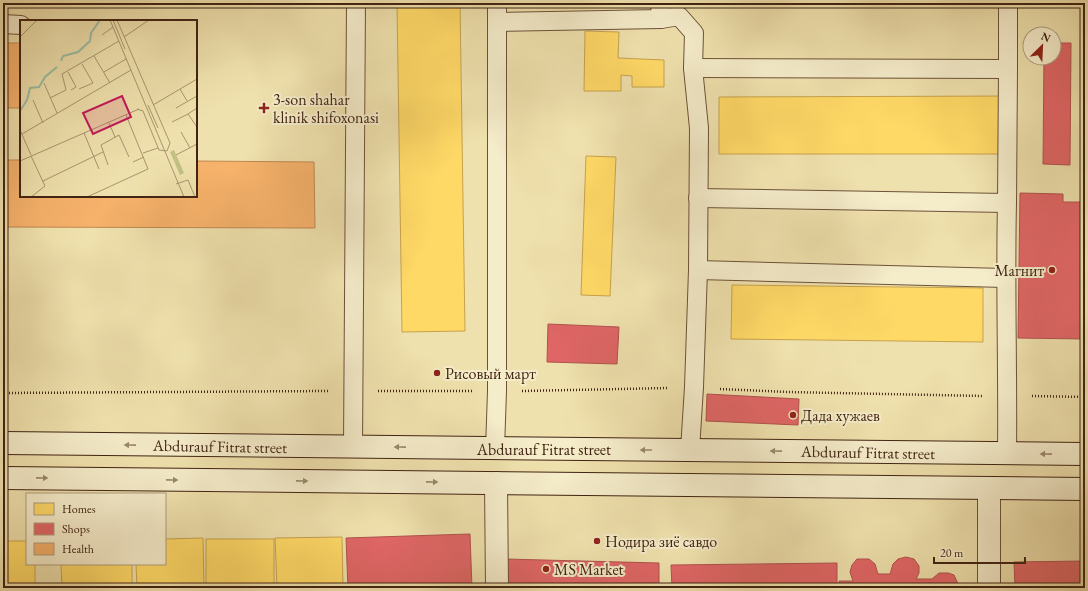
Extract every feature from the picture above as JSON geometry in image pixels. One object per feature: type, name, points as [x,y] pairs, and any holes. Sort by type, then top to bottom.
[{"type":"main road","name":"Abdurauf Fitrat street","points":[[3,443],[1085,454]]},
{"type":"main road","points":[[495,449],[497,588]]},
{"type":"main road","points":[[989,588],[990,488],[998,453]]},
{"type":"main road","points":[[3,478],[1085,489]]},
{"type":"lane","points":[[352,447],[354,391],[356,3]]},
{"type":"lane","points":[[495,449],[497,391],[497,3]]},
{"type":"lane","points":[[998,453],[1008,396],[1005,278],[1008,3]]},
{"type":"lane","points":[[497,22],[660,11],[679,16],[694,33],[693,68],[699,128],[698,270],[694,388],[690,450]]},
{"type":"lane","points":[[3,24],[20,25]]},
{"type":"lane","points":[[693,68],[1008,69]]},
{"type":"lane","points":[[698,198],[1007,203]]},
{"type":"lane","points":[[698,270],[1005,278]]},
{"type":"path","points":[[3,393],[497,391],[694,388],[788,392],[1085,397]]},
{"type":"building: Homes","points":[[397,3],[460,3],[465,331],[402,332]]},
{"type":"building: Homes","points":[[585,31],[619,32],[618,58],[664,60],[664,87],[632,87],[632,76],[621,75],[621,91],[584,91]]},
{"type":"building: Homes","points":[[1012,96],[1012,154],[719,154],[719,97]]},
{"type":"building: Homes","points":[[586,156],[616,157],[610,296],[581,295]]},
{"type":"building: Homes","points":[[732,285],[983,288],[983,342],[731,339]]},
{"type":"building: Homes","points":[[342,537],[343,588],[277,588],[275,538]]},
{"type":"building: Homes","points":[[203,538],[204,588],[137,588],[136,565],[166,565],[166,539]]},
{"type":"building: Homes","points":[[206,539],[274,539],[274,588],[206,588]]},
{"type":"building: Homes","points":[[3,541],[26,541],[26,565],[35,565],[35,588],[3,588]]},
{"type":"building: Homes","points":[[61,565],[132,565],[132,588],[62,588]]},
{"type":"building: Shops","points":[[1062,43],[1071,43],[1070,165],[1043,164],[1044,66],[1062,66]]},
{"type":"building: Shops","name":"Магнит","points":[[1020,193],[1063,194],[1063,202],[1085,202],[1085,339],[1018,338]]},
{"type":"building: Shops","points":[[548,324],[619,327],[617,364],[547,362]]},
{"type":"building: Shops","points":[[707,394],[799,399],[798,425],[706,421]]},
{"type":"building: Shops","points":[[470,534],[472,588],[348,588],[346,538]]},
{"type":"building: Shops","points":[[906,557],[914,559],[919,566],[919,573],[916,579],[932,579],[939,573],[948,573],[954,575],[960,588],[839,588],[839,581],[853,581],[850,572],[852,565],[857,559],[869,559],[875,564],[878,574],[890,574],[893,564],[898,559]]},
{"type":"building: Shops","points":[[505,559],[659,563],[659,588],[504,588]]},
{"type":"building: Shops","points":[[1085,561],[1085,588],[1015,588],[1014,562]]},
{"type":"building: Shops","points":[[837,563],[837,588],[672,588],[671,565]]},
{"type":"building: Health","points":[[3,43],[20,43],[20,108],[3,108]]},
{"type":"building: Health","points":[[3,160],[20,160],[20,197],[197,197],[197,161],[314,162],[315,228],[3,227]]},
{"type":"place","name":"3-son shahar klinik shifoxonasi","points":[[264,108]]},
{"type":"place","name":"Магнит","points":[[1052,270]]},
{"type":"place","name":"Рисовый март","points":[[437,373]]},
{"type":"place","name":"Дада хужаев","points":[[793,415]]},
{"type":"place","name":"Нодира зиё савдо","points":[[597,541]]},
{"type":"place","name":"MS Market","points":[[546,569]]}]
